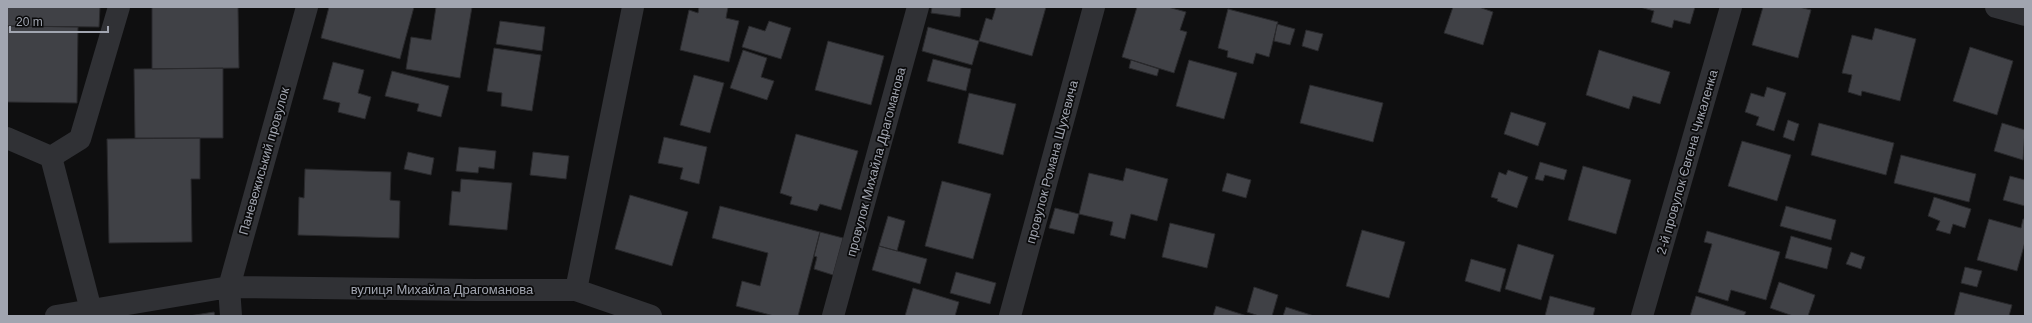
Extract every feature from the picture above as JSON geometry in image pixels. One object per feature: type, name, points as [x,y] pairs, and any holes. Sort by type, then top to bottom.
[{"type":"street","points":[[51,157],[80,139],[119,7]]},
{"type":"street","name":"Паневежиський провулок","points":[[231,316],[229,287],[307,7]]},
{"type":"street","points":[[576,290],[634,7]]},
{"type":"street","name":"провулок Михайла Драгоманова","points":[[833,316],[918,7]]},
{"type":"street","name":"провулок Романа Шухевича","points":[[1010,316],[1094,7]]},
{"type":"street","name":"2-й провулок Євгена Чикаленка","points":[[1642,316],[1731,7]]},
{"type":"street","points":[[1996,7],[2025,15]]},
{"type":"street","points":[[7,138],[51,157]]},
{"type":"street","points":[[51,157],[90,310]]},
{"type":"street","name":"вулиця Михайла Драгоманова","points":[[56,316],[229,287],[576,290],[651,316]]},
{"type":"building","points":[[7,7],[100,7],[99,27],[7,26]]},
{"type":"building","points":[[152,7],[238,7],[239,68],[152,69]]},
{"type":"building","points":[[329,7],[414,7],[400,59],[321,38]]},
{"type":"building","points":[[436,7],[472,7],[460,78],[406,69],[411,37],[431,40]]},
{"type":"building","points":[[699,7],[728,7],[726,18],[739,21],[729,62],[680,50],[689,10],[698,13]]},
{"type":"building","points":[[932,7],[961,7],[960,17],[931,13]]},
{"type":"building","points":[[996,7],[1046,7],[1032,56],[979,41],[986,18],[992,20]]},
{"type":"building","points":[[1137,7],[1168,7],[1186,12],[1180,30],[1187,32],[1174,73],[1122,57]]},
{"type":"building","points":[[1453,7],[1479,7],[1493,12],[1483,45],[1444,33]]},
{"type":"building","points":[[1640,7],[1695,7],[1690,24],[1674,20],[1672,28],[1651,22],[1654,11]]},
{"type":"building","points":[[1763,7],[1799,7],[1811,10],[1798,58],[1752,45]]},
{"type":"building","points":[[1228,9],[1278,22],[1269,57],[1256,53],[1253,64],[1227,57],[1228,51],[1218,48]]},
{"type":"building","points":[[500,21],[545,27],[542,51],[496,44]]},
{"type":"building","points":[[769,21],[791,28],[781,59],[742,47],[749,26],[765,31]]},
{"type":"building","points":[[1277,24],[1295,29],[1290,45],[1274,41]]},
{"type":"building","points":[[7,26],[78,27],[77,103],[7,102]]},
{"type":"building","points":[[928,27],[979,41],[972,65],[922,51]]},
{"type":"building","points":[[1875,28],[1916,39],[1900,101],[1862,91],[1861,96],[1848,92],[1852,75],[1842,73],[1852,35],[1872,40]]},
{"type":"building","points":[[1306,30],[1323,34],[1318,51],[1302,46]]},
{"type":"building","points":[[828,41],[884,56],[871,105],[815,90]]},
{"type":"building","points":[[1970,47],[2013,61],[1997,115],[1953,101]]},
{"type":"building","points":[[494,48],[541,55],[532,111],[501,106],[502,93],[487,91]]},
{"type":"building","points":[[743,50],[767,58],[761,77],[774,81],[767,100],[730,88]]},
{"type":"building","points":[[1599,50],[1670,72],[1660,104],[1633,96],[1629,109],[1586,95]]},
{"type":"building","points":[[933,59],[971,69],[966,91],[927,81]]},
{"type":"building","points":[[1131,60],[1159,69],[1157,76],[1129,68]]},
{"type":"building","points":[[1189,60],[1237,73],[1224,119],[1176,106]]},
{"type":"building","points":[[333,62],[364,70],[358,93],[371,97],[365,119],[338,112],[340,103],[323,99]]},
{"type":"building","points":[[223,68],[223,138],[135,138],[134,69]]},
{"type":"building","points":[[392,71],[449,86],[441,117],[417,111],[419,104],[385,96]]},
{"type":"building","points":[[694,75],[724,83],[710,133],[680,125]]},
{"type":"building","points":[[1310,85],[1383,103],[1373,142],[1300,123]]},
{"type":"building","points":[[1767,87],[1786,93],[1774,131],[1756,125],[1759,117],[1745,112],[1751,93],[1764,97]]},
{"type":"building","points":[[969,93],[1016,104],[1003,155],[958,143]]},
{"type":"building","points":[[1511,112],[1546,123],[1538,146],[1504,134]]},
{"type":"building","points":[[1788,120],[1799,124],[1794,141],[1783,137]]},
{"type":"building","points":[[1819,123],[1894,143],[1886,175],[1811,155]]},
{"type":"building","points":[[2002,123],[2025,130],[2023,160],[1994,151]]},
{"type":"building","points":[[796,134],[858,151],[841,210],[820,204],[817,211],[790,204],[792,197],[780,193]]},
{"type":"building","points":[[664,137],[707,147],[699,184],[680,179],[683,168],[658,163]]},
{"type":"building","points":[[200,138],[200,179],[191,179],[192,242],[109,243],[107,139]]},
{"type":"building","points":[[1742,141],[1791,155],[1777,201],[1728,186]]},
{"type":"building","points":[[459,147],[496,151],[494,169],[479,167],[478,173],[456,171]]},
{"type":"building","points":[[408,152],[434,158],[431,175],[404,169]]},
{"type":"building","points":[[533,152],[569,156],[566,179],[530,175]]},
{"type":"building","points":[[1901,155],[1976,174],[1969,202],[1894,183]]},
{"type":"building","points":[[1540,162],[1567,170],[1564,180],[1545,175],[1543,181],[1535,179]]},
{"type":"building","points":[[1583,166],[1631,180],[1616,234],[1568,220]]},
{"type":"building","points":[[1126,168],[1168,179],[1157,221],[1131,214],[1125,239],[1110,235],[1113,222],[1079,214],[1089,173],[1123,181]]},
{"type":"building","points":[[305,169],[391,172],[390,200],[400,201],[399,238],[298,235],[299,197],[304,198]]},
{"type":"building","points":[[1508,170],[1528,177],[1517,208],[1497,201],[1498,199],[1491,197],[1499,172],[1506,175]]},
{"type":"building","points":[[1227,173],[1251,180],[1246,198],[1222,191]]},
{"type":"building","points":[[2010,176],[2025,180],[2025,206],[2003,200]]},
{"type":"building","points":[[461,179],[512,183],[507,230],[449,225],[452,191],[460,192]]},
{"type":"building","points":[[942,181],[991,194],[973,259],[925,246]]},
{"type":"building","points":[[630,195],[688,212],[672,266],[615,249]]},
{"type":"building","points":[[1934,197],[1971,209],[1965,228],[1953,224],[1950,234],[1936,230],[1940,221],[1928,216]]},
{"type":"building","points":[[720,206],[820,232],[798,316],[774,316],[736,306],[742,281],[760,286],[768,253],[712,238]]},
{"type":"building","points":[[1786,206],[1836,220],[1831,240],[1780,226]]},
{"type":"building","points":[[1055,208],[1079,214],[1074,234],[1049,228]]},
{"type":"building","points":[[888,216],[905,221],[897,251],[879,246]]},
{"type":"building","points":[[1989,219],[2021,228],[2023,219],[2025,219],[2025,242],[2017,271],[1977,260]]},
{"type":"building","points":[[1170,223],[1215,234],[1207,268],[1162,257]]},
{"type":"building","points":[[1362,230],[1405,242],[1389,298],[1346,286]]},
{"type":"building","points":[[1707,231],[1780,252],[1766,300],[1731,290],[1728,301],[1698,292],[1712,244],[1704,242]]},
{"type":"building","points":[[820,232],[843,238],[833,275],[814,269],[817,257],[814,256]]},
{"type":"building","points":[[1791,236],[1832,248],[1827,269],[1785,258]]},
{"type":"building","points":[[1518,244],[1554,255],[1541,300],[1505,289]]},
{"type":"building","points":[[879,246],[927,259],[920,284],[872,270]]},
{"type":"building","points":[[1851,252],[1865,257],[1861,269],[1846,264]]},
{"type":"building","points":[[1471,259],[1506,269],[1500,292],[1465,281]]},
{"type":"building","points":[[1965,267],[1982,271],[1977,287],[1961,283]]},
{"type":"building","points":[[956,272],[996,283],[990,304],[950,293]]},
{"type":"building","points":[[1779,282],[1815,295],[1808,316],[1793,316],[1770,308]]},
{"type":"building","points":[[1254,287],[1278,295],[1272,316],[1259,316],[1247,312]]},
{"type":"building","points":[[913,288],[959,302],[955,316],[905,316]]},
{"type":"building","points":[[1960,292],[2012,305],[2009,316],[1954,316]]},
{"type":"building","points":[[1550,296],[1595,308],[1593,316],[1545,316]]},
{"type":"building","points":[[1696,296],[1746,312],[1744,316],[1690,316]]},
{"type":"building","points":[[1216,306],[1247,316],[1213,316]]},
{"type":"building","points":[[1286,307],[1314,316],[1283,316]]},
{"type":"building","points":[[214,312],[215,316],[189,316]]}]
